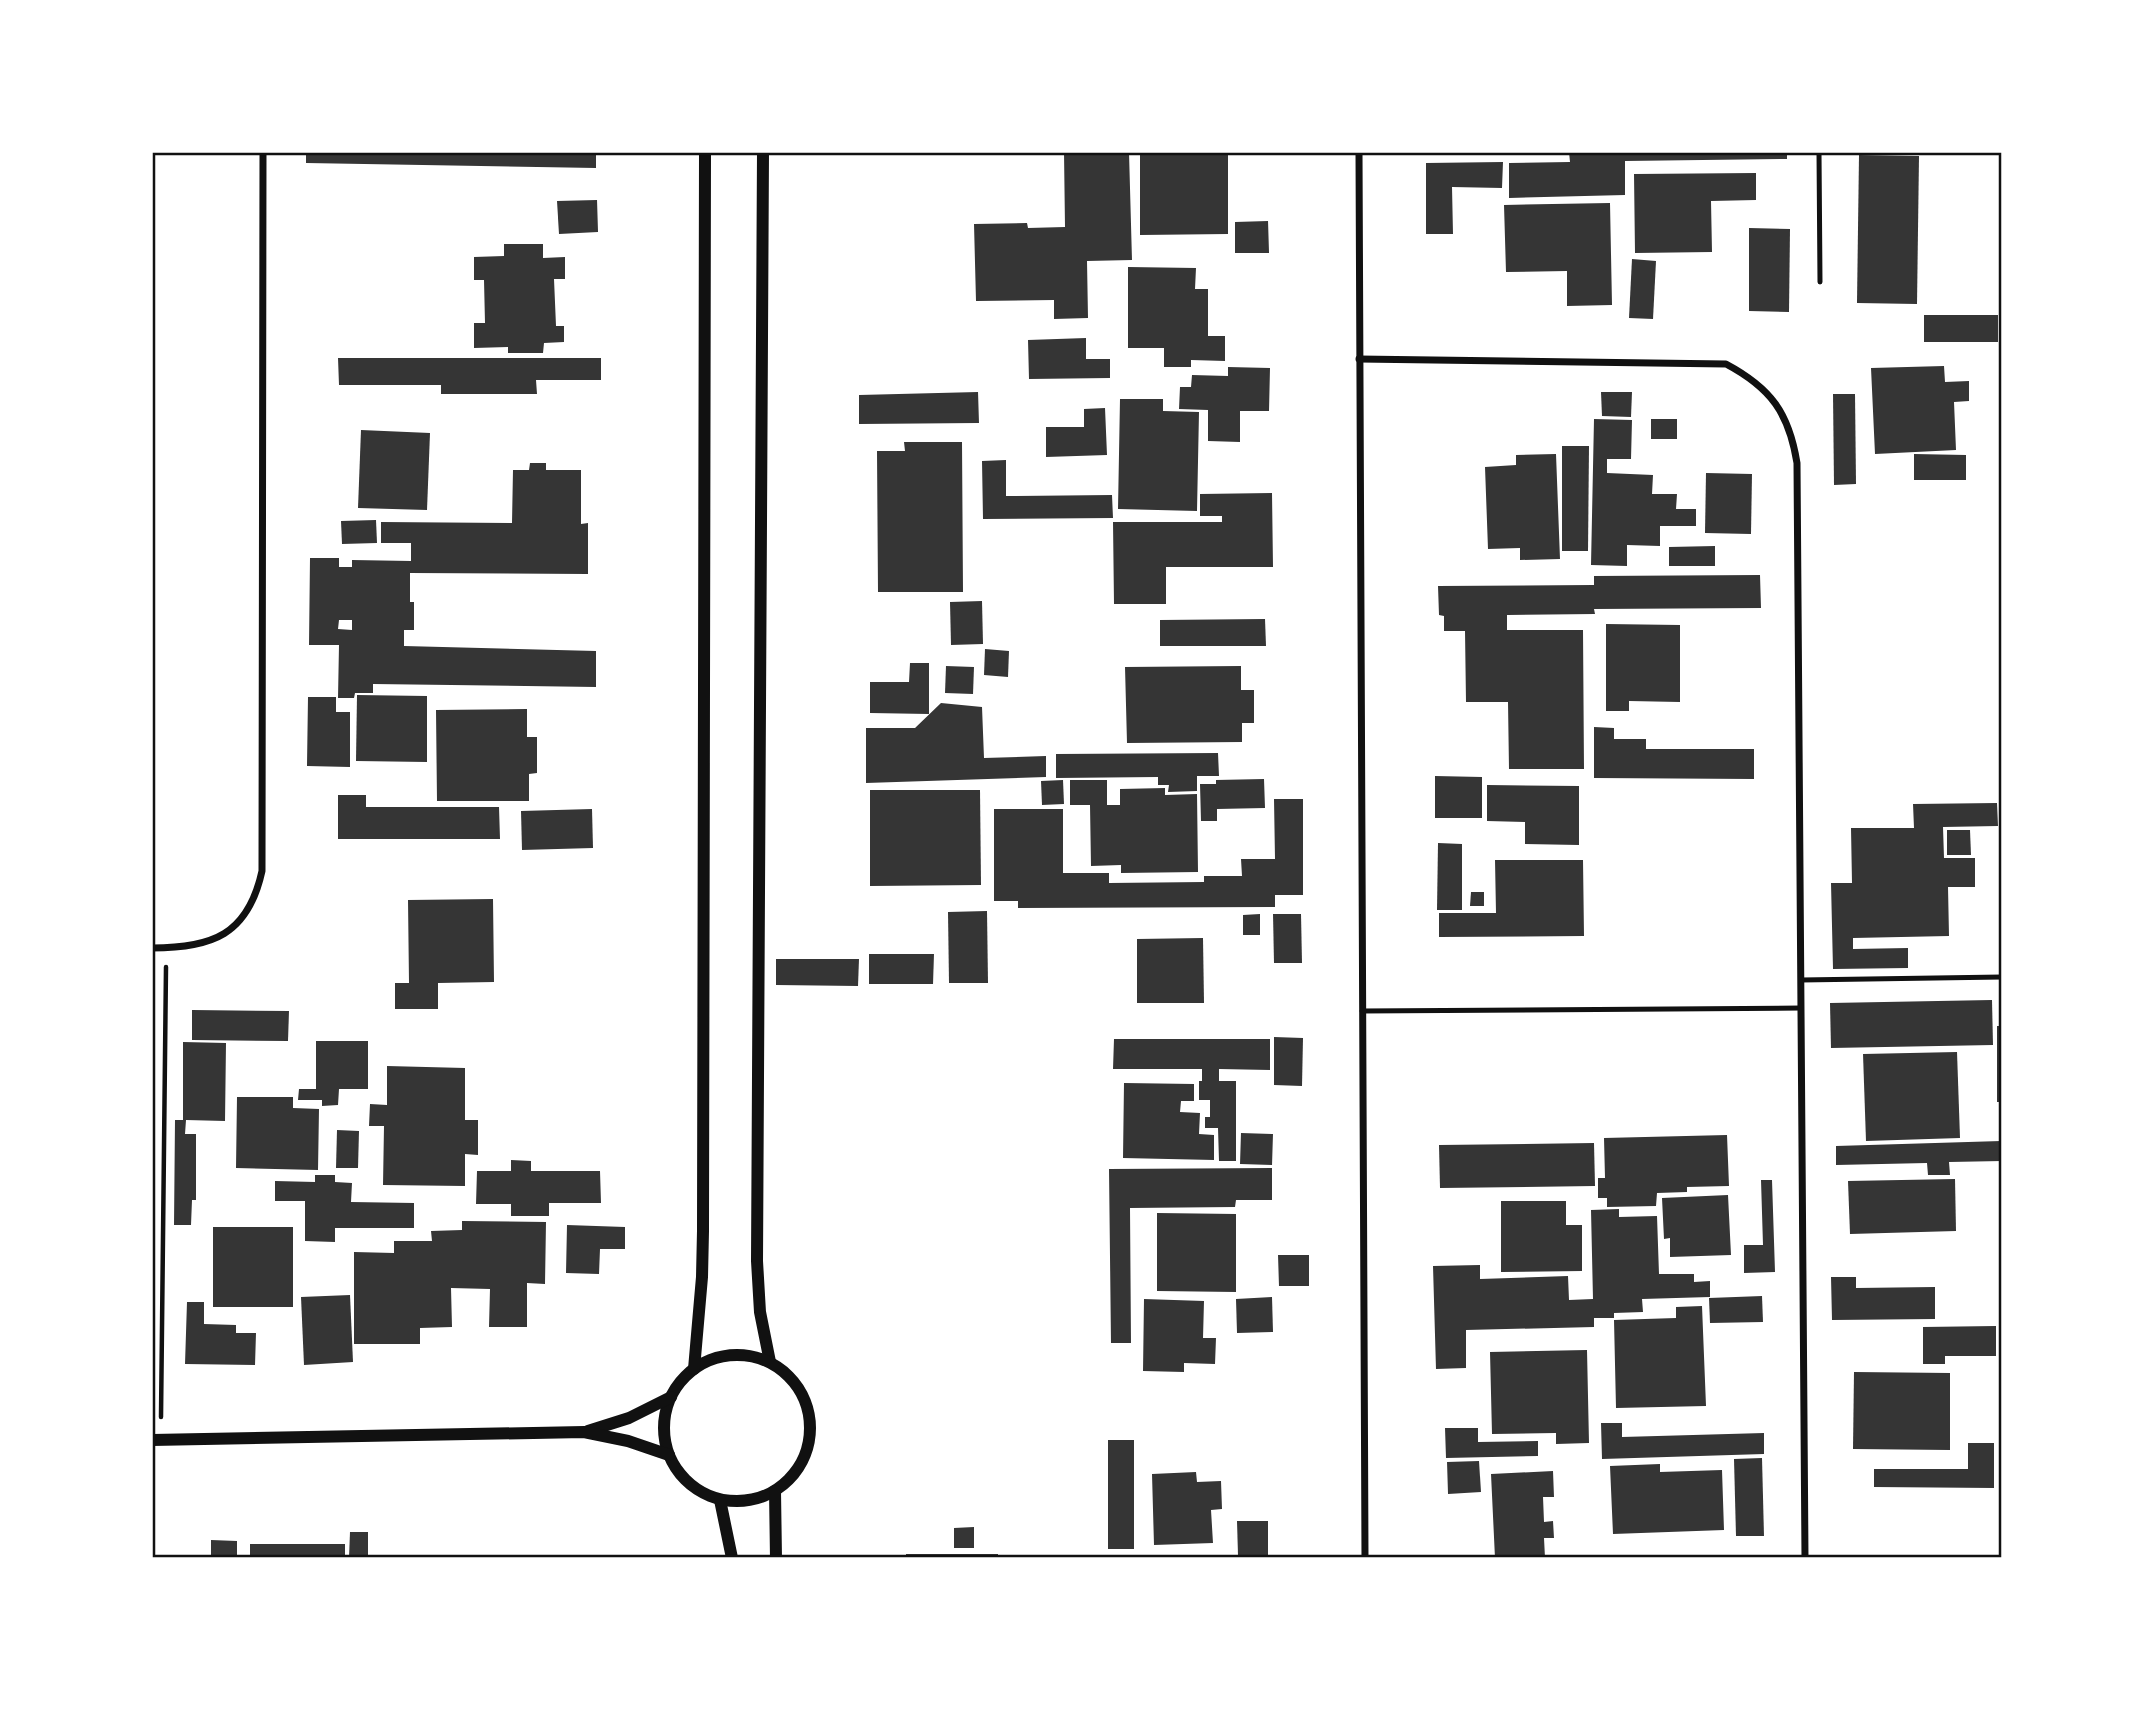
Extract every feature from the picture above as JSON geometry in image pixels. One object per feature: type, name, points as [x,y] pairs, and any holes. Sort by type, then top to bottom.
[{"type":"street","points":[[152,948],[192,947],[223,934],[238,922],[250,907],[258,890],[262,871],[263,152]]},
{"type":"street","points":[[694,1369],[702,1289],[703,1231],[705,152]]},
{"type":"street","points":[[763,152],[757,1261],[760,1312],[770,1362]]},
{"type":"street","points":[[1359,152],[1365,1558]]},
{"type":"street","points":[[1359,359],[1726,364],[1763,388],[1777,404],[1787,422],[1797,463],[1805,1558]]},
{"type":"street","points":[[723,1356],[747,1356],[770,1362],[784,1373],[800,1392],[809,1417],[807,1451],[789,1480],[775,1491],[758,1499],[739,1502],[720,1500],[689,1483],[669,1455],[664,1426],[671,1396],[680,1381],[708,1361],[723,1356]]},
{"type":"street","points":[[584,1432],[629,1418],[671,1396]]},
{"type":"street","points":[[156,1440],[584,1432],[628,1441],[669,1455]]},
{"type":"street","points":[[775,1491],[776,1558]]},
{"type":"street","points":[[720,1500],[732,1558]]},
{"type":"lane","points":[[1819,152],[1820,282]]},
{"type":"lane","points":[[1801,980],[2002,977]]},
{"type":"lane","points":[[1362,1011],[1801,1008]]},
{"type":"path","points":[[156,1440],[167,948]]},
{"type":"building","points":[[306,152],[596,152],[596,168],[306,163]]},
{"type":"building","points":[[1064,152],[1129,152],[1132,260],[1087,261],[1088,318],[1054,319],[1054,300],[976,301],[974,224],[1027,223],[1028,228],[1065,227]]},
{"type":"building","points":[[1140,152],[1228,152],[1228,234],[1140,235]]},
{"type":"building","points":[[1569,152],[1787,152],[1787,159],[1625,161],[1625,195],[1509,198],[1509,163],[1570,162]]},
{"type":"building","points":[[1859,155],[1919,156],[1917,304],[1857,303]]},
{"type":"building","points":[[1503,162],[1502,188],[1452,187],[1453,234],[1426,234],[1426,163]]},
{"type":"building","points":[[1756,173],[1756,200],[1711,201],[1712,252],[1635,253],[1634,174]]},
{"type":"building","points":[[597,200],[598,232],[559,234],[557,201]]},
{"type":"building","points":[[1610,203],[1612,305],[1567,306],[1567,271],[1506,272],[1504,205]]},
{"type":"building","points":[[1268,221],[1269,253],[1235,253],[1235,222]]},
{"type":"building","points":[[1749,228],[1790,229],[1789,312],[1749,311]]},
{"type":"building","points":[[504,244],[543,244],[543,258],[565,257],[565,279],[554,279],[556,326],[564,326],[564,342],[544,343],[543,353],[508,353],[508,347],[474,348],[474,323],[485,323],[484,280],[474,280],[474,257],[504,256]]},
{"type":"building","points":[[1632,259],[1656,261],[1653,319],[1629,318]]},
{"type":"building","points":[[1128,267],[1196,268],[1195,289],[1208,289],[1208,336],[1225,336],[1225,361],[1191,360],[1191,367],[1164,367],[1164,348],[1128,348]]},
{"type":"building","points":[[1924,315],[1998,315],[1998,342],[1924,342]]},
{"type":"building","points":[[1086,338],[1086,359],[1110,359],[1110,378],[1029,379],[1028,340]]},
{"type":"building","points":[[338,358],[601,358],[601,380],[536,380],[537,394],[441,394],[441,385],[339,385]]},
{"type":"building","points":[[1944,366],[1945,382],[1969,381],[1969,401],[1954,402],[1956,450],[1875,454],[1871,368]]},
{"type":"building","points":[[1228,367],[1270,368],[1269,411],[1240,411],[1240,442],[1208,441],[1208,410],[1179,409],[1180,387],[1191,387],[1192,375],[1228,376]]},
{"type":"building","points":[[978,392],[979,423],[859,424],[859,395]]},
{"type":"building","points":[[1601,392],[1632,392],[1631,417],[1602,416]]},
{"type":"building","points":[[1833,394],[1855,394],[1856,484],[1834,485]]},
{"type":"building","points":[[1120,399],[1163,399],[1163,411],[1199,412],[1197,511],[1118,509]]},
{"type":"building","points":[[1105,408],[1107,455],[1046,457],[1046,427],[1084,427],[1084,409]]},
{"type":"building","points":[[1594,419],[1632,420],[1631,459],[1607,459],[1607,473],[1653,475],[1652,494],[1677,494],[1676,509],[1696,509],[1696,526],[1660,526],[1660,546],[1627,545],[1627,566],[1591,565]]},
{"type":"building","points":[[1651,419],[1677,419],[1677,439],[1651,439]]},
{"type":"building","points":[[361,430],[430,433],[427,510],[358,508]]},
{"type":"building","points":[[904,442],[962,442],[963,592],[878,592],[877,451],[905,451]]},
{"type":"building","points":[[1562,446],[1589,446],[1588,551],[1562,551]]},
{"type":"building","points":[[1556,454],[1560,559],[1520,560],[1520,548],[1488,549],[1485,467],[1516,465],[1516,455]]},
{"type":"building","points":[[1914,454],[1966,455],[1966,480],[1914,480]]},
{"type":"building","points":[[1006,460],[1006,496],[1112,495],[1113,518],[983,519],[982,461]]},
{"type":"building","points":[[530,463],[546,463],[546,470],[581,470],[581,524],[588,523],[588,574],[410,573],[414,630],[404,630],[404,646],[596,651],[596,687],[373,684],[373,693],[355,693],[354,698],[338,698],[339,645],[309,645],[310,558],[339,558],[339,567],[352,567],[352,560],[411,561],[411,543],[381,543],[381,522],[512,523],[513,470],[529,470]],"holes":[[[339,620],[352,620],[352,630],[338,629]]]},
{"type":"building","points":[[1706,473],[1752,474],[1751,534],[1705,533]]},
{"type":"building","points":[[1272,493],[1273,567],[1166,567],[1166,604],[1114,604],[1113,522],[1222,522],[1222,516],[1200,516],[1200,494]]},
{"type":"building","points":[[376,520],[377,543],[342,544],[341,521]]},
{"type":"building","points":[[1715,546],[1715,566],[1669,566],[1669,547]]},
{"type":"building","points":[[1760,575],[1761,608],[1594,609],[1595,614],[1507,615],[1507,630],[1583,630],[1584,769],[1509,769],[1508,702],[1466,702],[1465,631],[1444,631],[1444,616],[1439,615],[1438,586],[1594,585],[1594,576]]},
{"type":"building","points":[[982,601],[983,644],[951,645],[950,602]]},
{"type":"building","points":[[1265,619],[1266,646],[1160,646],[1160,620]]},
{"type":"building","points":[[1606,624],[1680,625],[1680,702],[1629,701],[1629,711],[1606,711]]},
{"type":"building","points":[[985,649],[1009,651],[1008,677],[984,675]]},
{"type":"building","points":[[910,663],[929,663],[929,714],[870,713],[870,682],[909,682]]},
{"type":"building","points":[[946,666],[974,667],[973,694],[945,693]]},
{"type":"building","points":[[1241,666],[1241,690],[1254,690],[1254,723],[1242,723],[1242,742],[1127,743],[1125,667]]},
{"type":"building","points":[[357,695],[427,696],[427,762],[356,761]]},
{"type":"building","points":[[308,697],[336,697],[336,712],[350,712],[350,767],[307,766]]},
{"type":"building","points":[[941,703],[982,707],[984,758],[1046,756],[1046,777],[866,783],[866,728],[915,728]]},
{"type":"building","points":[[527,709],[527,737],[537,737],[537,773],[529,774],[529,801],[437,801],[436,710]]},
{"type":"building","points":[[1594,727],[1614,728],[1614,739],[1646,739],[1646,749],[1754,749],[1754,779],[1594,778]]},
{"type":"building","points":[[1218,753],[1219,776],[1197,776],[1197,791],[1168,792],[1169,785],[1158,785],[1158,777],[1056,778],[1056,754]]},
{"type":"building","points":[[1435,776],[1482,777],[1482,818],[1435,818]]},
{"type":"building","points":[[1264,779],[1265,808],[1217,809],[1217,821],[1201,821],[1200,784],[1216,784],[1216,780]]},
{"type":"building","points":[[1063,780],[1064,804],[1042,805],[1041,781]]},
{"type":"building","points":[[1070,780],[1107,780],[1107,805],[1120,805],[1120,789],[1165,788],[1165,795],[1197,794],[1198,872],[1121,873],[1121,865],[1091,866],[1090,805],[1070,805]]},
{"type":"building","points":[[1487,785],[1579,786],[1579,845],[1525,844],[1525,822],[1487,821]]},
{"type":"building","points":[[870,790],[980,790],[981,885],[870,886]]},
{"type":"building","points":[[338,795],[366,795],[366,807],[499,807],[500,839],[338,839]]},
{"type":"building","points":[[1274,799],[1303,799],[1303,895],[1275,895],[1275,907],[1018,908],[1018,901],[994,901],[994,809],[1063,809],[1063,873],[1109,873],[1109,883],[1204,882],[1204,876],[1242,876],[1241,859],[1275,859]]},
{"type":"building","points":[[1997,803],[1998,826],[1943,827],[1944,858],[1975,858],[1975,887],[1948,887],[1949,936],[1853,938],[1853,949],[1908,948],[1908,968],[1833,969],[1831,883],[1852,883],[1851,828],[1914,828],[1913,804]]},
{"type":"building","points":[[592,809],[593,848],[522,850],[521,811]]},
{"type":"building","points":[[1947,830],[1970,830],[1971,855],[1947,855]]},
{"type":"building","points":[[1438,843],[1462,844],[1462,910],[1437,910]]},
{"type":"building","points":[[1495,860],[1583,860],[1584,936],[1439,937],[1439,913],[1496,913]]},
{"type":"building","points":[[1471,892],[1484,892],[1484,906],[1470,906]]},
{"type":"building","points":[[493,899],[494,982],[438,983],[438,1009],[395,1009],[395,983],[409,983],[408,900]]},
{"type":"building","points":[[987,911],[988,983],[949,983],[948,912]]},
{"type":"building","points":[[1260,914],[1260,935],[1243,935],[1243,915]]},
{"type":"building","points":[[1273,914],[1301,914],[1302,963],[1274,963]]},
{"type":"building","points":[[1203,938],[1204,1003],[1137,1003],[1137,939]]},
{"type":"building","points":[[869,954],[934,954],[933,984],[869,984]]},
{"type":"building","points":[[776,959],[859,959],[858,986],[776,985]]},
{"type":"building","points":[[1992,1000],[1993,1045],[1831,1048],[1830,1003]]},
{"type":"building","points":[[192,1010],[289,1011],[288,1041],[192,1040]]},
{"type":"building","points":[[1997,1026],[2002,1026],[2002,1102],[1997,1102]]},
{"type":"building","points":[[1274,1037],[1303,1038],[1302,1086],[1274,1085]]},
{"type":"building","points":[[1114,1039],[1270,1039],[1270,1070],[1219,1069],[1219,1081],[1236,1081],[1236,1161],[1219,1161],[1218,1128],[1205,1128],[1205,1117],[1210,1117],[1210,1100],[1199,1100],[1202,1069],[1113,1069]]},
{"type":"building","points":[[316,1041],[368,1041],[368,1089],[339,1089],[338,1105],[322,1106],[322,1100],[298,1100],[299,1089],[316,1089]]},
{"type":"building","points":[[183,1042],[226,1043],[225,1121],[186,1120],[185,1134],[196,1134],[196,1200],[192,1200],[191,1225],[174,1225],[175,1120],[183,1120]]},
{"type":"building","points":[[1957,1052],[1960,1138],[1866,1141],[1863,1054]]},
{"type":"building","points":[[387,1066],[465,1068],[465,1120],[478,1120],[478,1155],[465,1154],[465,1186],[383,1185],[384,1126],[369,1126],[370,1104],[387,1105]]},
{"type":"building","points":[[1124,1083],[1194,1084],[1194,1101],[1181,1101],[1180,1112],[1200,1113],[1199,1134],[1214,1135],[1214,1160],[1123,1158]]},
{"type":"building","points":[[237,1097],[293,1097],[293,1108],[319,1109],[318,1170],[236,1168]]},
{"type":"building","points":[[337,1130],[359,1131],[358,1168],[336,1168]]},
{"type":"building","points":[[1241,1133],[1273,1134],[1272,1165],[1240,1164]]},
{"type":"building","points":[[1727,1135],[1729,1186],[1687,1187],[1687,1192],[1657,1193],[1656,1206],[1607,1207],[1607,1198],[1598,1198],[1598,1178],[1605,1178],[1604,1138]]},
{"type":"building","points":[[2001,1141],[2002,1161],[1949,1162],[1950,1175],[1928,1175],[1927,1163],[1836,1165],[1836,1146]]},
{"type":"building","points":[[1594,1143],[1595,1186],[1440,1188],[1439,1145]]},
{"type":"building","points":[[511,1160],[531,1161],[531,1171],[600,1171],[601,1203],[549,1203],[549,1216],[511,1216],[511,1204],[476,1204],[477,1171],[511,1171]]},
{"type":"building","points":[[1272,1168],[1272,1200],[1236,1200],[1235,1207],[1130,1208],[1131,1343],[1111,1343],[1109,1169]]},
{"type":"building","points":[[315,1175],[335,1175],[335,1182],[352,1183],[351,1202],[414,1203],[414,1228],[335,1228],[335,1242],[305,1241],[305,1201],[275,1201],[275,1181],[315,1182]]},
{"type":"building","points":[[1955,1179],[1956,1231],[1850,1234],[1848,1181]]},
{"type":"building","points":[[1761,1180],[1772,1180],[1775,1272],[1744,1273],[1744,1245],[1763,1245]]},
{"type":"building","points":[[1728,1195],[1731,1255],[1670,1257],[1670,1238],[1664,1239],[1662,1198]]},
{"type":"building","points":[[1501,1201],[1566,1201],[1566,1225],[1582,1225],[1582,1271],[1501,1272]]},
{"type":"building","points":[[1619,1209],[1619,1217],[1657,1216],[1659,1274],[1694,1274],[1694,1282],[1710,1281],[1710,1297],[1642,1299],[1643,1312],[1614,1313],[1614,1318],[1594,1318],[1594,1327],[1466,1330],[1466,1368],[1436,1369],[1433,1266],[1480,1265],[1480,1279],[1568,1276],[1569,1300],[1593,1299],[1591,1210]]},
{"type":"building","points":[[1157,1213],[1236,1214],[1236,1292],[1157,1291]]},
{"type":"building","points":[[462,1221],[546,1222],[545,1284],[527,1283],[527,1327],[489,1327],[490,1289],[451,1288],[452,1327],[420,1328],[420,1344],[354,1344],[354,1252],[394,1253],[394,1241],[432,1241],[431,1231],[462,1230]]},
{"type":"building","points":[[567,1225],[625,1227],[625,1249],[600,1249],[599,1274],[566,1273]]},
{"type":"building","points":[[213,1227],[293,1227],[293,1307],[213,1307]]},
{"type":"building","points":[[1278,1255],[1309,1255],[1309,1286],[1279,1286]]},
{"type":"building","points":[[1831,1277],[1856,1277],[1856,1288],[1935,1287],[1935,1319],[1832,1320]]},
{"type":"building","points":[[350,1295],[353,1362],[304,1365],[301,1297]]},
{"type":"building","points":[[1762,1296],[1763,1322],[1710,1323],[1709,1298]]},
{"type":"building","points":[[1272,1297],[1273,1332],[1237,1333],[1236,1299]]},
{"type":"building","points":[[1144,1299],[1204,1301],[1203,1338],[1216,1338],[1215,1364],[1184,1363],[1184,1372],[1143,1371]]},
{"type":"building","points":[[187,1302],[204,1302],[204,1324],[236,1325],[236,1333],[256,1333],[255,1365],[185,1364]]},
{"type":"building","points":[[1702,1306],[1706,1406],[1616,1408],[1614,1320],[1676,1318],[1676,1307]]},
{"type":"building","points":[[1996,1326],[1996,1356],[1945,1356],[1945,1364],[1923,1364],[1923,1327]]},
{"type":"building","points":[[1587,1350],[1589,1443],[1556,1444],[1556,1433],[1492,1434],[1490,1352]]},
{"type":"building","points":[[1854,1372],[1950,1373],[1950,1450],[1853,1449]]},
{"type":"building","points":[[1601,1423],[1622,1423],[1622,1437],[1764,1433],[1764,1454],[1602,1459]]},
{"type":"building","points":[[1445,1428],[1478,1428],[1478,1442],[1538,1441],[1538,1456],[1446,1458]]},
{"type":"building","points":[[1108,1440],[1134,1440],[1134,1549],[1108,1549]]},
{"type":"building","points":[[1968,1443],[1994,1443],[1994,1488],[1874,1487],[1874,1469],[1968,1469]]},
{"type":"building","points":[[1762,1458],[1764,1536],[1736,1536],[1734,1459]]},
{"type":"building","points":[[1479,1461],[1481,1492],[1448,1494],[1447,1462]]},
{"type":"building","points":[[1660,1464],[1660,1472],[1722,1470],[1724,1530],[1613,1534],[1610,1466]]},
{"type":"building","points":[[1553,1471],[1554,1497],[1543,1497],[1544,1522],[1553,1521],[1554,1538],[1544,1538],[1545,1558],[1495,1558],[1491,1474]]},
{"type":"building","points":[[1196,1472],[1197,1482],[1221,1481],[1222,1509],[1211,1510],[1213,1543],[1154,1545],[1152,1474]]},
{"type":"building","points":[[1237,1521],[1268,1521],[1268,1555],[1238,1555]]},
{"type":"building","points":[[974,1527],[974,1548],[954,1548],[954,1528]]},
{"type":"building","points":[[350,1532],[368,1532],[368,1558],[349,1558]]},
{"type":"building","points":[[211,1540],[237,1541],[237,1558],[211,1558]]},
{"type":"building","points":[[250,1544],[345,1544],[345,1558],[250,1558]]},
{"type":"building","points":[[906,1554],[998,1554],[998,1558],[906,1558]]}]
